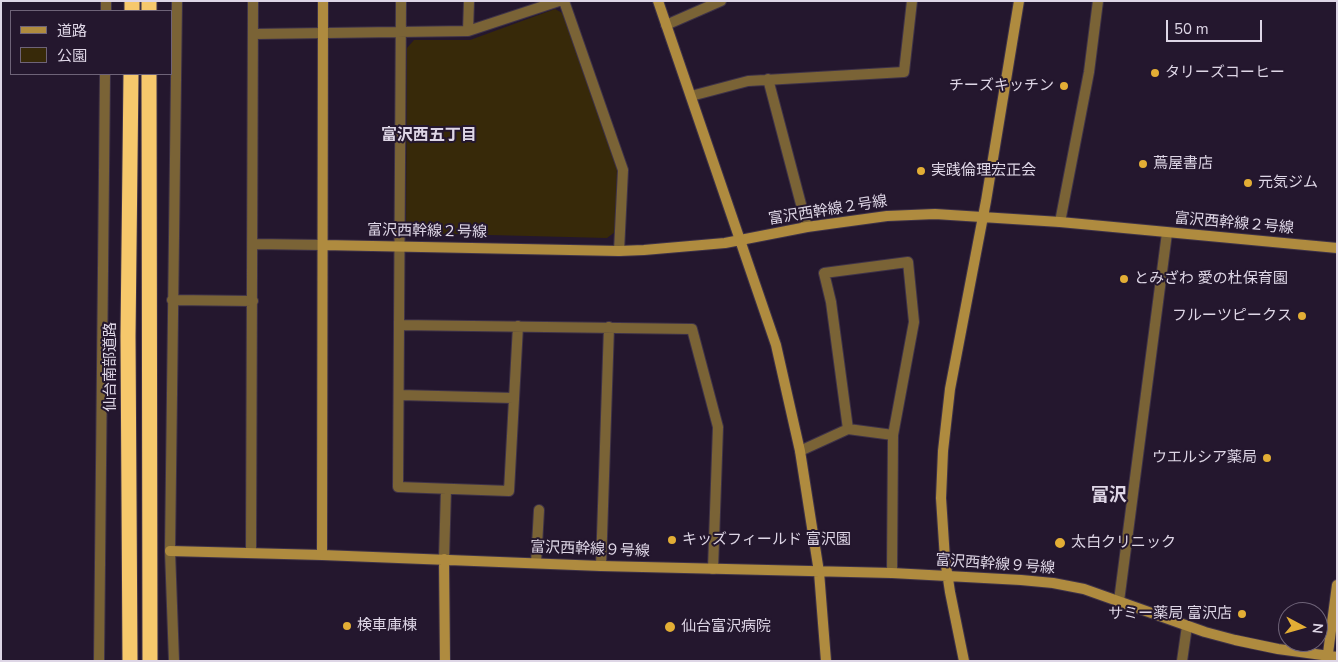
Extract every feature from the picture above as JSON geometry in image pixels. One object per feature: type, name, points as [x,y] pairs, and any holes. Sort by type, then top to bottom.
[{"type":"highway","name":"仙台南部道路","points":[[130,661],[128,336],[131,75]]},
{"type":"highway","points":[[149,75],[150,661]]},
{"type":"street","points":[[174,661],[170,551],[177,1]]},
{"type":"street","points":[[252,553],[253,1]]},
{"type":"street","points":[[322,555],[324,1]]},
{"type":"street","points":[[401,1],[398,487],[509,491],[518,326]]},
{"type":"street","points":[[468,1],[468,31]]},
{"type":"street","points":[[254,34],[468,31],[559,1]]},
{"type":"street","points":[[564,1],[623,170],[619,251]]},
{"type":"street","points":[[658,1],[776,345],[800,451],[819,572],[826,661]]},
{"type":"street","points":[[666,25],[721,1]]},
{"type":"street","points":[[691,96],[748,81],[904,72],[912,1]]},
{"type":"street","points":[[964,661],[947,575],[941,498],[943,451],[950,389],[1004,98],[1019,1]]},
{"type":"street","points":[[1060,222],[1089,72],[1098,1]]},
{"type":"street","points":[[99,661],[105,75]]},
{"type":"street","points":[[768,79],[807,227]]},
{"type":"street","name":"富沢西幹線２号線","points":[[323,245],[619,251],[725,243],[807,227],[887,216],[934,214],[1060,222],[1337,248]]},
{"type":"street","points":[[1119,601],[1168,233]]},
{"type":"street","points":[[254,244],[323,245]]},
{"type":"street","points":[[848,430],[831,302],[824,273],[908,262],[914,322],[893,435],[892,573]]},
{"type":"street","points":[[172,300],[253,301]]},
{"type":"street","points":[[399,325],[692,328],[718,427],[713,569]]},
{"type":"street","points":[[601,566],[610,327]]},
{"type":"street","points":[[400,395],[513,398]]},
{"type":"street","points":[[800,451],[848,430],[893,435]]},
{"type":"street","points":[[444,661],[446,489]]},
{"type":"street","points":[[536,563],[539,510]]},
{"type":"street","name":"富沢西幹線９号線","points":[[170,551],[444,559],[601,566],[892,573],[1053,583],[1084,589],[1186,626],[1235,640],[1331,658]]},
{"type":"street","points":[[1331,658],[1337,585]]},
{"type":"street","points":[[1182,661],[1186,626]]},
{"type":"green space","points":[[555,9],[564,14],[617,169],[615,232],[607,238],[411,233],[406,227],[407,48],[414,40],[470,40]]},
{"type":"place","name":"タリーズコーヒー","points":[[1155,73]]},
{"type":"place","name":"チーズキッチン","points":[[1064,86]]},
{"type":"place","name":"蔦屋書店","points":[[1143,164]]},
{"type":"place","name":"実践倫理宏正会","points":[[921,171]]},
{"type":"place","name":"元気ジム","points":[[1248,183]]},
{"type":"place","name":"とみざわ 愛の杜保育園","points":[[1124,279]]},
{"type":"place","name":"フルーツピークス","points":[[1302,316]]},
{"type":"place","name":"ウエルシア薬局","points":[[1267,458]]},
{"type":"place","name":"キッズフィールド 富沢園","points":[[672,540]]},
{"type":"place","name":"太白クリニック","points":[[1060,543]]},
{"type":"place","name":"サミー薬局 富沢店","points":[[1242,614]]},
{"type":"place","name":"検車庫棟","points":[[347,626]]},
{"type":"place","name":"仙台富沢病院","points":[[670,627]]},
{"type":"district","name":"富沢西五丁目","points":[[429,136]]},
{"type":"district","name":"富沢","points":[[1109,497]]}]
